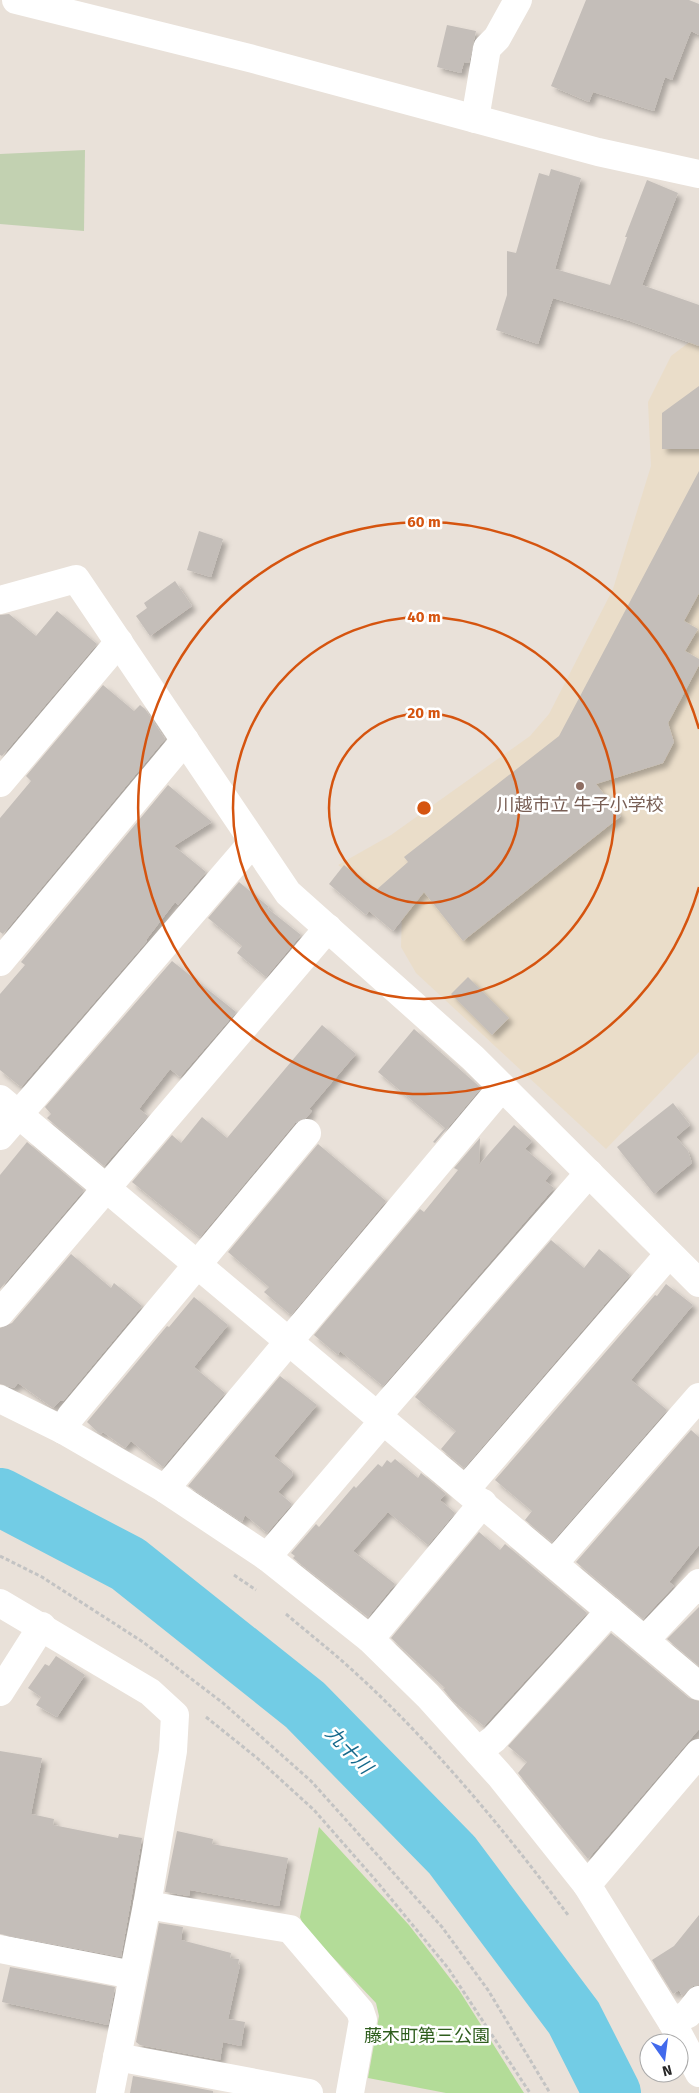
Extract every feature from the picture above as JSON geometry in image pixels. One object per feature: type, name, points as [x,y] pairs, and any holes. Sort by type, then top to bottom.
[{"type":"street","points":[[16,0],[253,59],[598,152],[699,174]]},
{"type":"street","points":[[474,119],[487,48],[497,38],[518,0]]},
{"type":"street","points":[[0,600],[76,579],[288,893],[473,1058],[699,1283]]},
{"type":"street","points":[[0,783],[119,642]]},
{"type":"street","points":[[0,962],[185,740]]},
{"type":"street","points":[[0,1136],[9,1106],[253,842]]},
{"type":"street","points":[[0,1313],[328,928]]},
{"type":"street","points":[[165,1489],[502,1087]]},
{"type":"street","points":[[9,1106],[699,1686]]},
{"type":"street","points":[[63,1430],[71,1416],[306,1133]]},
{"type":"street","points":[[266,1557],[381,1417],[589,1173]]},
{"type":"street","points":[[370,1639],[474,1496],[669,1254]]},
{"type":"street","points":[[554,1563],[699,1397]]},
{"type":"street","points":[[0,1399],[63,1430],[165,1489],[266,1557],[370,1639],[428,1696],[501,1777],[587,1885],[672,2022],[699,2073]]},
{"type":"street","points":[[645,1640],[699,1583]]},
{"type":"street","points":[[0,1603],[42,1626],[150,1692],[175,1715],[173,1752],[147,1905],[110,2093]]},
{"type":"street","points":[[478,1751],[494,1739],[610,1611]]},
{"type":"street","points":[[0,1692],[42,1626]]},
{"type":"street","points":[[587,1885],[699,1753]]},
{"type":"street","points":[[147,1905],[290,1929],[360,2011],[363,2020],[350,2093]]},
{"type":"street","points":[[0,1949],[133,1975]]},
{"type":"street","points":[[672,2022],[688,2014],[699,2000]]},
{"type":"street","points":[[117,2057],[309,2093]]},
{"type":"path","points":[[0,1556],[42,1577],[143,1642],[224,1703],[311,1781],[442,1927],[488,1990],[550,2093]]},
{"type":"path","points":[[230,1572],[260,1592]]},
{"type":"path","points":[[282,1611],[350,1669],[417,1734],[513,1844],[571,1920]]},
{"type":"path","points":[[203,1714],[257,1758],[314,1810],[378,1883],[448,1968],[530,2093]]},
{"type":"shaded area","name":"川越市立 牛子小学校","points":[[699,335],[699,1052],[606,1149],[416,973],[401,947],[402,911],[338,865],[391,835],[530,736],[549,714],[613,589],[651,466],[648,402],[671,356]]},
{"type":"green space","points":[[85,150],[84,231],[0,224],[0,154]]},
{"type":"green space","name":"藤木町第三公園","points":[[319,1827],[409,1925],[459,1990],[524,2093],[446,2093],[368,2078],[379,2016],[376,2003],[304,1927],[300,1917]]},
{"type":"building","points":[[586,0],[689,0],[699,4],[699,35],[691,31],[672,80],[665,77],[654,111],[593,92],[589,102],[551,86]]},
{"type":"building","points":[[447,25],[476,31],[469,63],[464,62],[461,73],[437,67]]},
{"type":"building","points":[[551,169],[581,178],[555,269],[610,285],[627,237],[625,237],[647,180],[678,193],[642,285],[699,305],[699,346],[630,321],[553,298],[538,344],[496,330],[507,295],[507,251],[516,253],[539,173],[549,176]]},
{"type":"building","points":[[699,386],[699,449],[662,449],[662,413]]},
{"type":"building","points":[[699,471],[699,593],[684,621],[698,629],[685,651],[699,659],[699,665],[668,723],[674,742],[663,763],[596,784],[621,816],[463,941],[424,892],[393,931],[369,911],[366,915],[329,884],[344,865],[375,891],[408,862],[404,857],[559,736]]},
{"type":"building","points":[[199,531],[223,539],[211,577],[187,570]]},
{"type":"building","points":[[175,581],[192,606],[150,636],[136,616],[147,608],[144,603]]},
{"type":"building","points":[[57,611],[97,644],[2,756],[0,755],[0,615],[9,614],[36,636]]},
{"type":"building","points":[[103,685],[134,711],[140,705],[145,709],[165,739],[3,934],[0,932],[0,818],[31,781],[26,776]]},
{"type":"building","points":[[168,785],[212,822],[174,846],[206,872],[178,905],[175,902],[147,941],[21,1087],[0,1070],[0,994],[25,965],[21,962]]},
{"type":"building","points":[[239,882],[269,907],[267,908],[301,935],[266,977],[237,953],[242,946],[208,918]]},
{"type":"building","points":[[172,961],[236,1012],[180,1077],[170,1069],[139,1109],[148,1116],[104,1166],[47,1118],[51,1114],[45,1107]]},
{"type":"building","points":[[468,977],[509,1018],[492,1035],[451,994]]},
{"type":"building","points":[[322,1025],[356,1054],[309,1109],[312,1111],[306,1118],[295,1123],[200,1237],[132,1182],[172,1135],[181,1143],[202,1117],[227,1138]]},
{"type":"building","points":[[414,1029],[481,1088],[435,1143],[433,1142],[445,1128],[378,1072]]},
{"type":"building","points":[[673,1103],[690,1125],[676,1137],[688,1151],[692,1163],[654,1194],[617,1147]]},
{"type":"building","points":[[514,1125],[532,1141],[525,1149],[552,1172],[545,1181],[554,1188],[383,1386],[340,1351],[338,1355],[314,1335],[420,1209],[424,1212],[458,1170],[454,1168],[480,1138],[479,1165]]},
{"type":"building","points":[[27,1142],[84,1190],[0,1289],[0,1175]]},
{"type":"building","points":[[318,1144],[386,1201],[291,1315],[264,1292],[269,1287],[228,1252]]},
{"type":"building","points":[[551,1240],[584,1268],[599,1249],[630,1275],[464,1468],[441,1449],[456,1431],[415,1397]]},
{"type":"building","points":[[71,1254],[111,1288],[114,1283],[142,1306],[63,1401],[61,1400],[53,1408],[18,1383],[14,1388],[0,1384],[0,1328],[12,1323]]},
{"type":"building","points":[[666,1284],[693,1305],[631,1380],[667,1410],[552,1542],[525,1520],[532,1511],[495,1480]]},
{"type":"building","points":[[194,1297],[228,1325],[194,1367],[225,1393],[163,1467],[131,1441],[125,1448],[103,1432],[100,1434],[87,1422],[167,1326],[169,1327]]},
{"type":"building","points":[[280,1376],[317,1405],[274,1456],[292,1471],[293,1475],[278,1492],[292,1504],[267,1533],[245,1515],[242,1522],[188,1486]]},
{"type":"building","points":[[691,1430],[699,1437],[699,1545],[669,1582],[674,1586],[643,1619],[576,1562]]},
{"type":"building","points":[[395,1459],[418,1478],[421,1473],[446,1494],[440,1500],[455,1513],[428,1545],[388,1512],[353,1551],[395,1584],[368,1617],[293,1558],[295,1556],[291,1553],[316,1524],[319,1527],[354,1486],[356,1488],[378,1464],[382,1467],[387,1460],[391,1463]]},
{"type":"building","points":[[479,1532],[500,1550],[505,1544],[587,1613],[484,1726],[453,1701],[443,1689],[445,1688],[391,1638]]},
{"type":"building","points":[[699,1607],[699,1666],[667,1639]]},
{"type":"building","points":[[611,1633],[689,1698],[699,1701],[699,1729],[588,1859],[518,1773],[527,1762],[508,1746]]},
{"type":"building","points":[[56,1656],[85,1675],[57,1717],[36,1705],[41,1697],[28,1688],[45,1664],[49,1666]]},
{"type":"building","points":[[0,1751],[42,1758],[31,1814],[54,1819],[53,1825],[118,1838],[119,1834],[142,1838],[121,1957],[0,1934]]},
{"type":"building","points":[[177,1831],[213,1839],[212,1844],[288,1858],[279,1906],[190,1890],[189,1896],[165,1892]]},
{"type":"building","points":[[699,1915],[699,1985],[693,1986],[682,1996],[679,1990],[673,1994],[652,1960],[674,1946]]},
{"type":"building","points":[[159,1923],[183,1927],[181,1940],[231,1953],[230,1958],[239,1959],[238,1964],[240,1965],[228,2019],[245,2022],[241,2046],[223,2042],[220,2060],[140,2045],[136,2042]]},
{"type":"building","points":[[10,1967],[115,1987],[108,2025],[2,2002]]},
{"type":"building","points":[[133,2076],[213,2091],[213,2093],[130,2093]]},
{"type":"waterway","name":"九十川","points":[[0,1497],[128,1564],[305,1705],[452,1855],[574,2018],[612,2093]]},
{"type":"place","name":"川越市立 牛子小学校","points":[[580,786]]}]
